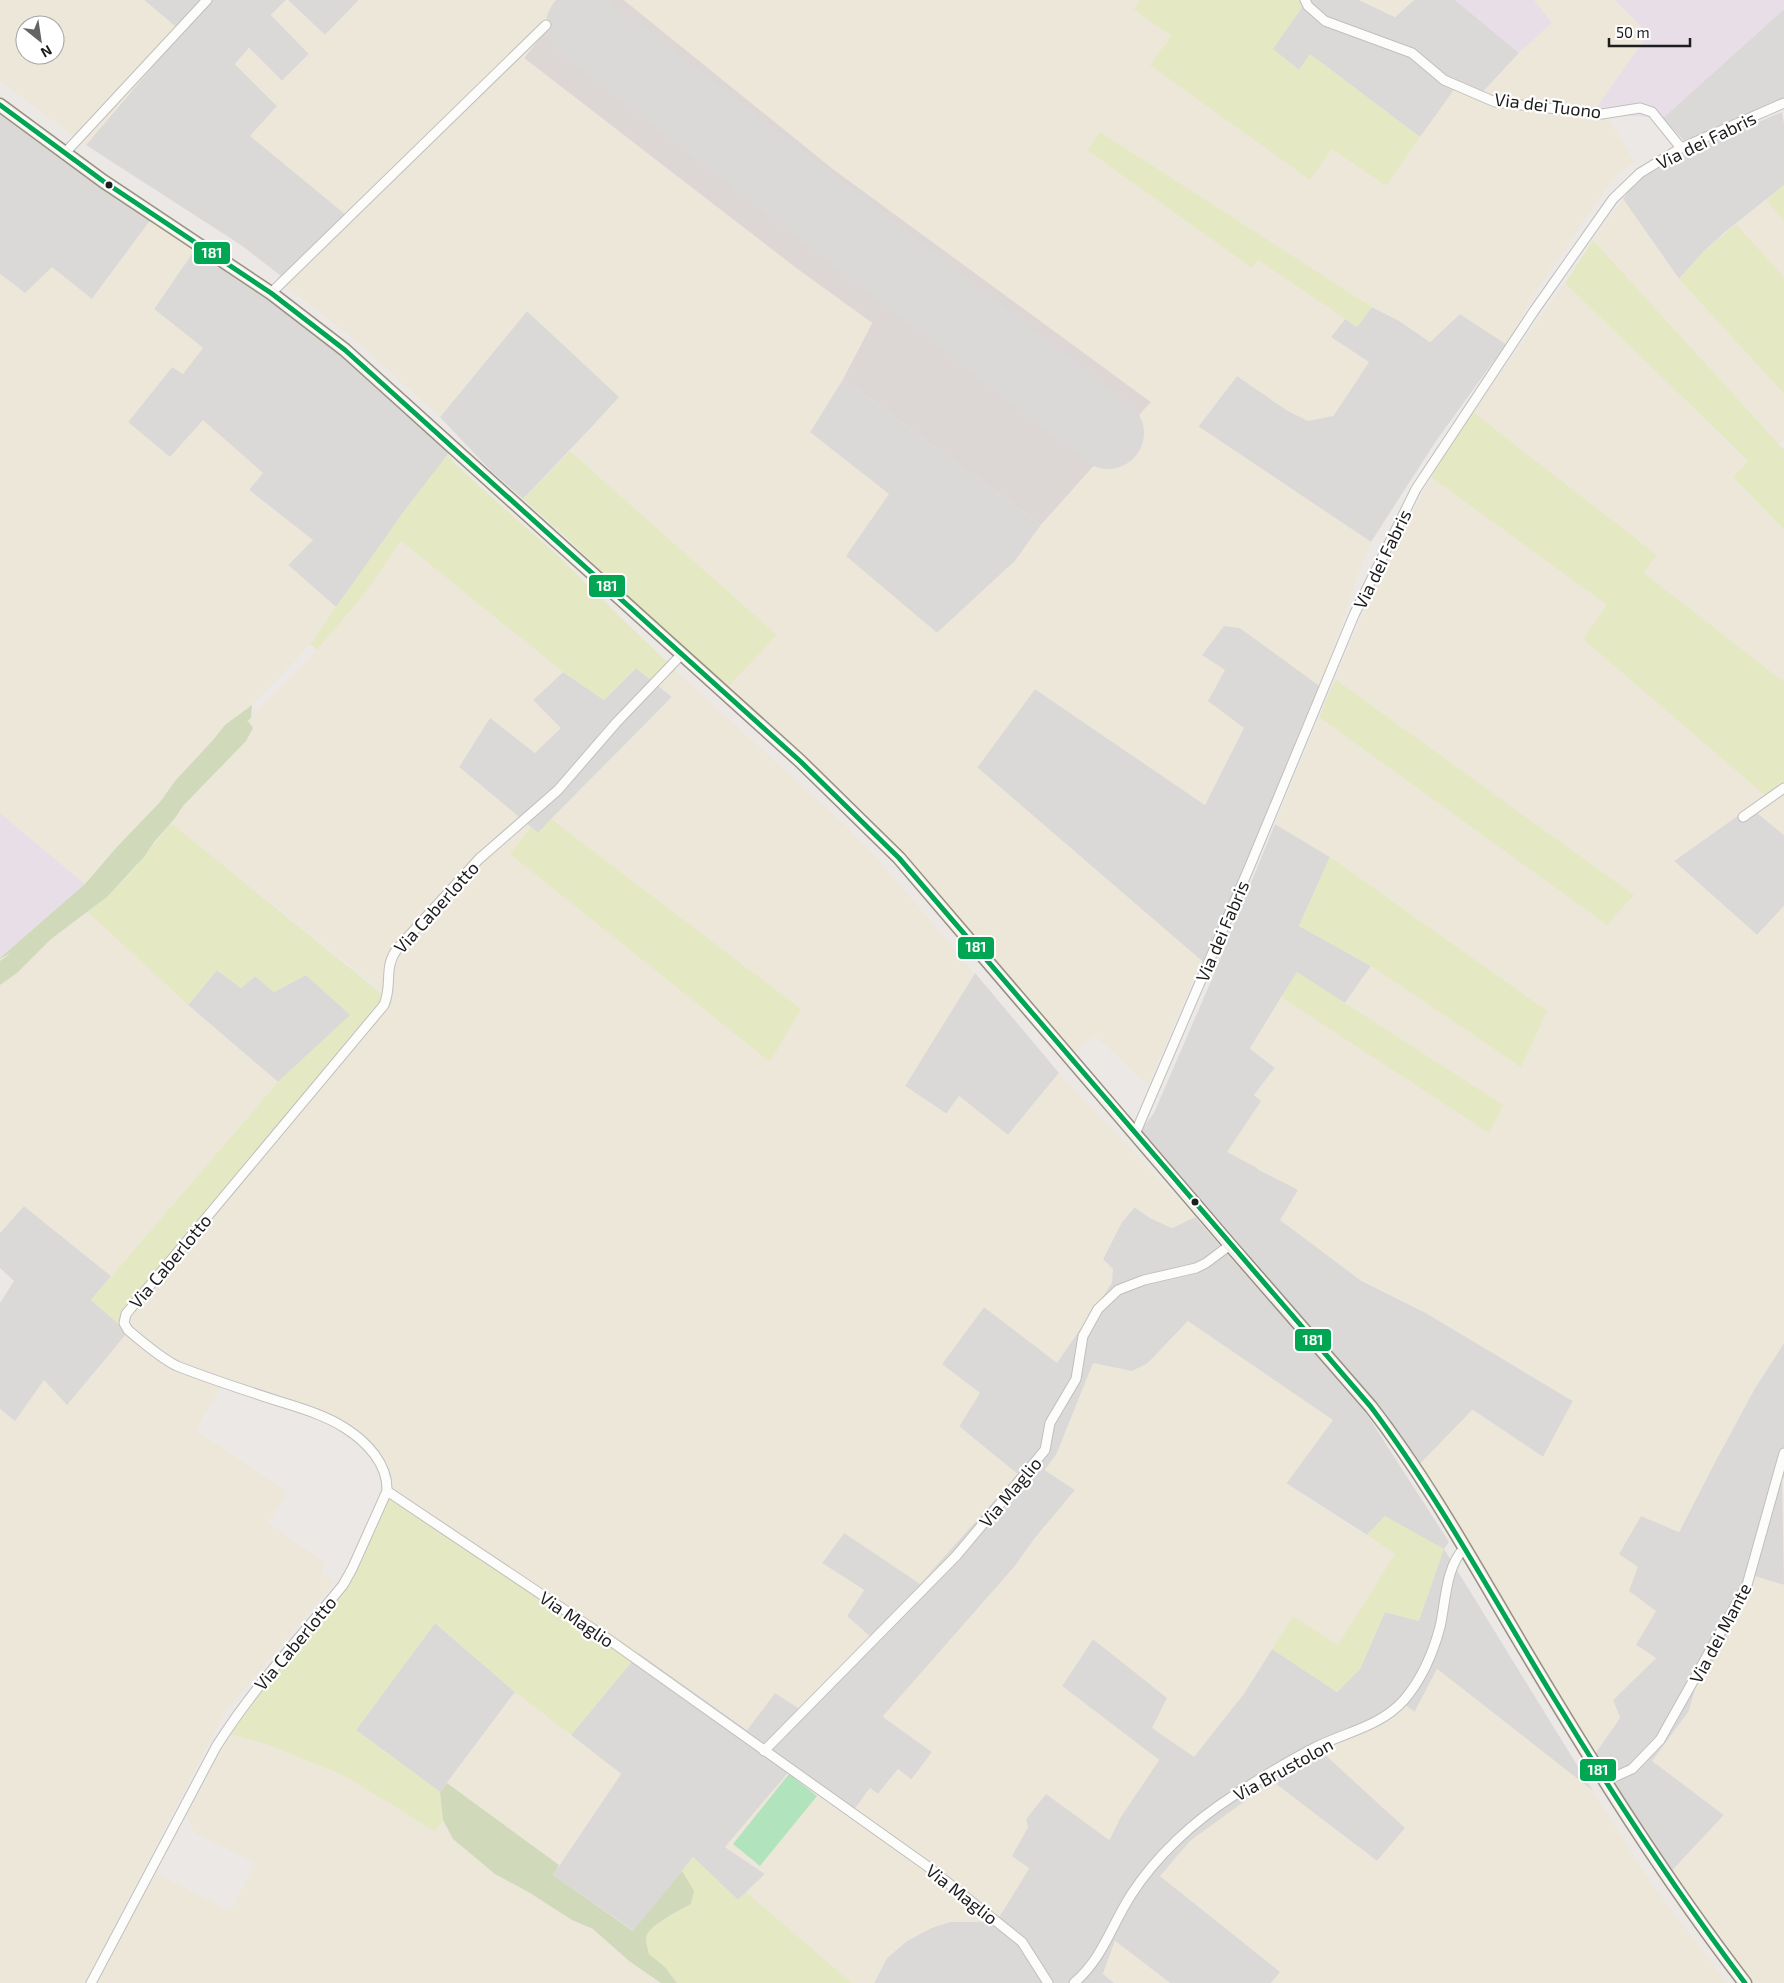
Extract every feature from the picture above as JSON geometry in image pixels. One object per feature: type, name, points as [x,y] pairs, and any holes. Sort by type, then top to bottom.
[{"type":"main road","points":[[0,105],[64,154],[271,293],[345,350],[800,760],[858,815],[899,858],[1371,1407],[1413,1466],[1650,1852],[1688,1907],[1745,1983]]},
{"type":"street","points":[[64,154],[207,0]]},
{"type":"street","name":"Via dei Tuono","points":[[1305,0],[1308,6],[1325,21],[1412,53],[1444,80],[1495,102],[1602,114],[1640,108],[1652,112],[1682,148]]},
{"type":"street","points":[[271,293],[546,25]]},
{"type":"street","name":"Via dei Fabris","points":[[1135,1134],[1245,878],[1354,615],[1416,489],[1534,311],[1613,199],[1640,173],[1682,148],[1784,103]]},
{"type":"street","name":"Via Caberlotto","points":[[91,1983],[216,1747],[235,1717],[260,1684],[343,1584],[352,1569],[387,1491],[387,1480],[384,1470],[376,1456],[349,1431],[302,1409],[175,1365],[128,1330],[124,1323],[126,1314],[384,1005],[388,991],[390,957],[479,859],[558,790],[616,723],[682,654]]},
{"type":"street","points":[[1743,817],[1784,788]]},
{"type":"street","name":"Via Maglio","points":[[764,1751],[956,1556],[1045,1450],[1050,1423],[1076,1379],[1083,1336],[1098,1309],[1118,1290],[1144,1280],[1196,1268],[1230,1245]]},
{"type":"street","name":"Via dei Mante","points":[[1605,1780],[1632,1768],[1660,1740],[1743,1593],[1747,1585],[1784,1453]]},
{"type":"street","name":"Via Maglio","points":[[387,1491],[608,1639],[927,1866],[1022,1942],[1048,1983]]},
{"type":"street","name":"Via Brustolon","points":[[1074,1983],[1101,1953],[1126,1904],[1145,1876],[1159,1858],[1194,1825],[1232,1796],[1316,1747],[1361,1729],[1386,1716],[1405,1699],[1421,1676],[1434,1649],[1450,1575],[1456,1560],[1464,1548]]},
{"type":"shaded area","points":[[0,0],[144,0],[182,32],[86,145],[0,81]]},
{"type":"shaded area","points":[[144,0],[286,0],[271,15],[309,54],[282,81],[249,48],[235,64],[277,106],[346,215],[281,276],[241,245],[86,145],[182,32]]},
{"type":"shaded area","points":[[286,0],[325,35],[359,0],[583,0],[544,33],[524,59],[796,268],[872,323],[843,379],[810,432],[889,494],[846,556],[937,633],[1015,561],[1041,525],[1151,402],[833,169],[624,0],[1140,0],[1133,9],[1171,36],[1151,65],[1311,180],[1332,149],[1386,186],[1456,87],[1477,99],[1519,53],[1552,23],[1534,0],[1614,0],[1648,34],[1592,114],[1606,115],[1635,162],[1620,171],[1607,187],[1536,291],[1506,344],[1460,314],[1430,342],[1398,320],[1372,307],[1100,132],[1087,149],[1252,268],[1258,260],[1345,319],[1331,337],[1369,362],[1333,416],[1308,421],[1288,411],[1237,376],[1198,426],[1371,542],[1355,583],[1321,687],[1240,628],[1224,626],[1202,655],[1225,670],[1208,701],[1244,728],[1205,805],[1035,689],[977,767],[1203,962],[1197,971],[1148,1085],[1094,1035],[1074,1054],[901,850],[861,808],[729,686],[777,635],[570,451],[619,397],[527,311],[440,417],[353,338],[282,283],[281,276],[346,215],[250,136],[277,106],[235,64],[249,48],[282,81],[309,54],[271,15]]},
{"type":"shaded area","points":[[288,0],[359,0],[325,35]]},
{"type":"shaded area","points":[[583,0],[624,0],[833,169],[1151,402],[1041,525],[843,379],[872,323],[796,268],[524,58],[544,33]]},
{"type":"shaded area","points":[[1307,0],[1359,0],[1395,17],[1414,0],[1455,0],[1519,53],[1476,99],[1456,87],[1420,137],[1311,55],[1299,70],[1272,49]]},
{"type":"shaded area","points":[[1359,0],[1414,0],[1395,17]]},
{"type":"shaded area","points":[[1455,0],[1534,0],[1553,22],[1519,53]]},
{"type":"shaded area","points":[[1614,0],[1784,0],[1784,9],[1663,118],[1591,114],[1648,34]]},
{"type":"shaded area","points":[[1784,9],[1784,98],[1685,142],[1663,118]]},
{"type":"shaded area","points":[[0,105],[155,214],[92,299],[25,293],[0,274]]},
{"type":"shaded area","points":[[1782,112],[1784,124],[1784,185],[1725,232],[1704,251],[1679,279],[1623,199],[1634,185],[1644,177],[1678,157]]},
{"type":"shaded area","points":[[1623,199],[1679,279],[1784,394],[1784,440],[1779,444],[1593,240]]},
{"type":"shaded area","points":[[1766,200],[1784,221],[1784,277],[1736,224]]},
{"type":"shaded area","points":[[155,214],[200,242],[154,309],[203,348],[183,374],[172,367],[128,422],[170,457],[203,420],[263,473],[249,490],[313,540],[288,565],[336,607],[310,644],[296,660],[252,705],[225,725],[175,781],[160,802],[85,884],[0,813],[0,274],[25,293],[52,267],[92,299]]},
{"type":"shaded area","points":[[200,242],[414,409],[448,454],[336,607],[288,565],[312,540],[249,490],[262,473],[203,421],[170,458],[128,422],[172,367],[203,348],[154,309]]},
{"type":"shaded area","points":[[1565,283],[1748,462],[1733,477],[1784,529],[1784,682],[1644,573],[1657,555],[1473,412]]},
{"type":"shaded area","points":[[1372,307],[1398,320],[1430,342],[1460,314],[1506,344],[1436,441],[1371,542],[1198,427],[1237,376],[1288,411],[1333,416],[1360,376],[1331,337],[1345,319],[1357,327]]},
{"type":"shaded area","points":[[527,311],[620,397],[523,499],[490,470],[440,417]]},
{"type":"shaded area","points":[[843,379],[1041,525],[1015,561],[937,633],[845,556],[810,432]]},
{"type":"shaded area","points":[[1431,477],[1607,605],[1583,639],[1784,784],[1784,835],[1750,807],[1674,861],[1757,935],[1784,906],[1784,1343],[1755,1388],[1679,1532],[1641,1516],[1619,1554],[1638,1567],[1629,1591],[1656,1611],[1636,1645],[1656,1658],[1613,1700],[1620,1718],[1594,1755],[1417,1467],[1472,1410],[1543,1457],[1573,1401],[1426,1313],[1360,1280],[1280,1220],[1298,1190],[1227,1152],[1261,1101],[1254,1095],[1275,1068],[1250,1049],[1281,997],[1489,1133],[1502,1105],[1345,1003],[1371,966],[1521,1066],[1330,857],[1275,824],[1319,717],[1607,925],[1633,894],[1335,679],[1373,591]]},
{"type":"shaded area","points":[[401,541],[563,672],[533,700],[561,728],[535,753],[490,718],[459,767],[531,827],[511,854],[770,1062],[801,1009],[551,819],[672,697],[655,683],[676,671],[844,824],[883,865],[975,973],[905,1086],[946,1114],[959,1096],[1008,1135],[1059,1073],[1195,1217],[1172,1228],[1150,1218],[1134,1207],[1122,1222],[1103,1259],[1113,1269],[1112,1283],[1057,1363],[984,1307],[942,1364],[980,1393],[959,1427],[1018,1474],[920,1584],[844,1533],[822,1563],[864,1590],[847,1616],[871,1637],[801,1710],[775,1693],[747,1730],[639,1653],[390,1489],[390,1474],[382,1459],[354,1429],[222,1384],[196,1430],[288,1492],[268,1523],[326,1563],[321,1573],[334,1582],[225,1712],[85,1983],[0,1983],[0,1409],[15,1421],[44,1380],[67,1405],[128,1332],[173,1361],[132,1331],[128,1323],[128,1314],[392,1002],[370,982],[171,823],[183,806],[209,780],[253,728],[248,721],[317,650],[363,596]]},
{"type":"shaded area","points":[[1224,625],[1240,628],[1321,687],[1203,962],[977,768],[1035,689],[1205,805],[1208,701],[1202,655]]},
{"type":"shaded area","points":[[636,668],[672,697],[538,833],[459,767],[490,717],[535,753],[533,700],[563,672],[604,700]]},
{"type":"shaded area","points":[[1750,807],[1784,835],[1784,906],[1757,935],[1674,861]]},
{"type":"shaded area","points":[[0,813],[85,884],[0,958]]},
{"type":"shaded area","points":[[1275,824],[1330,857],[1299,926],[1371,966],[1345,1003],[1297,973],[1250,1048],[1275,1068],[1254,1095],[1261,1100],[1257,1169],[1299,1190],[1360,1280],[1426,1313],[1573,1401],[1543,1457],[1473,1410],[1417,1467],[1138,1134],[1154,1113],[1211,981]]},
{"type":"shaded area","points":[[88,912],[188,1005],[278,1082],[111,1276],[24,1206],[0,1233],[0,985],[17,973],[51,939]]},
{"type":"shaded area","points":[[217,970],[241,988],[255,976],[274,992],[306,975],[351,1015],[278,1082],[188,1005]]},
{"type":"shaded area","points":[[975,973],[1059,1073],[1008,1135],[959,1096],[947,1114],[905,1086]]},
{"type":"shaded area","points":[[24,1206],[111,1276],[91,1300],[128,1332],[67,1406],[15,1422],[0,1409],[0,1303],[14,1281],[0,1268],[0,1233]]},
{"type":"shaded area","points":[[1135,1207],[1150,1218],[1172,1228],[1195,1217],[1366,1413],[1449,1542],[1444,1549],[1593,1791],[1437,1669],[1414,1713],[1405,1705],[1382,1718],[1405,1829],[1377,1861],[1272,1781],[1160,1876],[1281,1972],[1271,1983],[1170,1983],[1115,1941],[1103,1974],[1114,1983],[874,1983],[887,1958],[907,1941],[931,1928],[950,1922],[996,1922],[1029,1868],[1011,1856],[1028,1827],[1026,1819],[1046,1793],[1110,1839],[1120,1818],[1159,1760],[1062,1686],[1093,1639],[1168,1698],[1243,1695],[1272,1649],[1337,1692],[1360,1669],[1385,1612],[1419,1621],[1385,1516],[1367,1535],[1286,1483],[1188,1321],[1148,1363],[1132,1372],[1056,1455],[1045,1470],[1075,1490],[1035,1538],[1015,1566],[883,1717],[932,1752],[911,1780],[898,1769],[878,1794],[870,1788],[854,1810],[725,1847],[765,1874],[738,1900],[693,1857],[634,1931],[553,1875],[621,1774],[571,1735],[639,1653],[747,1730],[775,1693],[847,1616],[864,1590],[822,1563],[844,1533],[1018,1475],[959,1426],[942,1364],[984,1307],[1057,1362],[1103,1259],[1122,1222]]},
{"type":"shaded area","points":[[1188,1321],[1333,1420],[1286,1484],[1395,1554],[1338,1645],[1293,1616],[1243,1695],[1194,1757],[1152,1728],[1167,1698],[1093,1639],[1062,1686],[1159,1760],[1120,1818],[1109,1840],[1046,1794],[1026,1819],[1028,1827],[1012,1856],[1029,1869],[996,1922],[950,1922],[931,1928],[907,1941],[887,1958],[874,1983],[852,1983],[746,1892],[765,1874],[725,1847],[792,1768],[854,1810],[870,1788],[878,1794],[898,1769],[912,1780],[932,1752],[883,1716],[1015,1566],[1035,1538],[1075,1490],[1045,1470],[1056,1455],[1093,1363],[1132,1371],[1148,1363]]},
{"type":"shaded area","points":[[1784,1343],[1784,1477],[1782,1480],[1784,1585],[1755,1577],[1718,1656],[1698,1679],[1689,1711],[1653,1761],[1724,1815],[1668,1875],[1594,1755],[1620,1718],[1613,1700],[1656,1658],[1636,1645],[1629,1591],[1618,1555],[1641,1516],[1679,1532],[1755,1388]]},
{"type":"shaded area","points":[[1755,1576],[1784,1585],[1784,1983],[1751,1983],[1668,1875],[1724,1815],[1652,1761],[1689,1711],[1698,1679],[1718,1656]]},
{"type":"shaded area","points":[[435,1623],[515,1692],[440,1792],[356,1730]]},
{"type":"shaded area","points":[[1437,1669],[1593,1791],[1653,1886],[1727,1983],[1271,1983],[1280,1972],[1160,1876],[1190,1841],[1272,1781],[1377,1861],[1405,1828],[1322,1752],[1350,1732],[1382,1718],[1405,1705],[1415,1712]]},
{"type":"shaded area","points":[[515,1692],[621,1774],[559,1865],[447,1783]]},
{"type":"shaded area","points":[[230,1734],[269,1745],[347,1777],[434,1832],[443,1820],[453,1839],[495,1874],[530,1893],[572,1920],[592,1929],[629,1961],[661,1983],[96,1983],[156,1873],[230,1911],[256,1863],[195,1833],[186,1816]]},
{"type":"shaded area","points":[[1115,1941],[1170,1983],[1114,1983],[1103,1974]]},
{"type":"green space","points":[[1140,0],[1307,0],[1273,49],[1299,70],[1310,54],[1420,137],[1386,186],[1332,149],[1310,180],[1150,65],[1171,36],[1133,9]]},
{"type":"green space","points":[[1100,132],[1372,307],[1357,327],[1258,260],[1252,268],[1087,150]]},
{"type":"green space","points":[[1784,185],[1784,221],[1766,200]]},
{"type":"green space","points":[[1736,224],[1784,277],[1784,394],[1679,279],[1704,251]]},
{"type":"green space","points":[[1593,240],[1784,450],[1784,529],[1733,477],[1748,461],[1565,283]]},
{"type":"green space","points":[[1473,412],[1657,555],[1644,573],[1784,682],[1784,784],[1767,797],[1583,639],[1607,605],[1431,477]]},
{"type":"green space","points":[[570,451],[777,635],[729,686],[682,650],[567,538],[523,499]]},
{"type":"green space","points":[[448,454],[453,462],[554,552],[676,671],[655,683],[636,668],[604,700],[563,672],[401,541],[363,596],[317,650],[310,644],[404,511]]},
{"type":"green space","points":[[1335,679],[1634,895],[1607,925],[1319,717]]},
{"type":"green space","points":[[252,705],[251,718],[245,723],[248,721],[253,728],[246,741],[183,806],[144,857],[107,897],[51,939],[17,973],[0,985],[0,961],[11,953],[0,958],[85,884],[160,802],[175,781],[225,725]]},
{"type":"green space","points":[[551,819],[801,1009],[770,1062],[510,854],[531,827],[538,833]]},
{"type":"green space","points":[[171,823],[392,1002],[120,1325],[91,1300],[278,1082],[350,1015],[306,975],[274,992],[255,976],[241,988],[217,970],[188,1005],[88,912],[131,872]]},
{"type":"green space","points":[[1330,857],[1547,1011],[1521,1067],[1371,966],[1299,926]]},
{"type":"green space","points":[[1297,972],[1503,1105],[1489,1133],[1281,997]]},
{"type":"green space","points":[[390,1489],[639,1653],[571,1735],[515,1692],[435,1623],[356,1730],[440,1792],[443,1820],[435,1832],[347,1777],[269,1745],[230,1734],[268,1679],[343,1588]]},
{"type":"green space","points":[[1385,1516],[1444,1549],[1419,1621],[1385,1612],[1360,1669],[1337,1692],[1272,1649],[1293,1616],[1338,1645],[1395,1554],[1367,1535]]},
{"type":"green space","points":[[789,1774],[817,1796],[760,1866],[733,1844]]},
{"type":"green space","points":[[447,1783],[559,1865],[553,1875],[633,1931],[682,1871],[694,1891],[691,1904],[652,1928],[646,1938],[649,1954],[665,1967],[677,1983],[661,1983],[629,1961],[593,1929],[572,1920],[530,1893],[495,1874],[453,1839],[443,1820],[440,1792]]},
{"type":"green space","points":[[693,1857],[738,1900],[746,1892],[852,1983],[677,1983],[665,1967],[648,1954],[646,1938],[652,1928],[691,1904],[693,1891],[682,1871]]},
{"type":"runway","points":[[582,25],[1108,433]]},
{"type":"transit line","name":"181","points":[[0,105],[103,181],[271,293],[345,350],[800,761],[899,858],[1371,1407],[1443,1513],[1552,1695],[1621,1805],[1694,1913],[1745,1983]]}]
